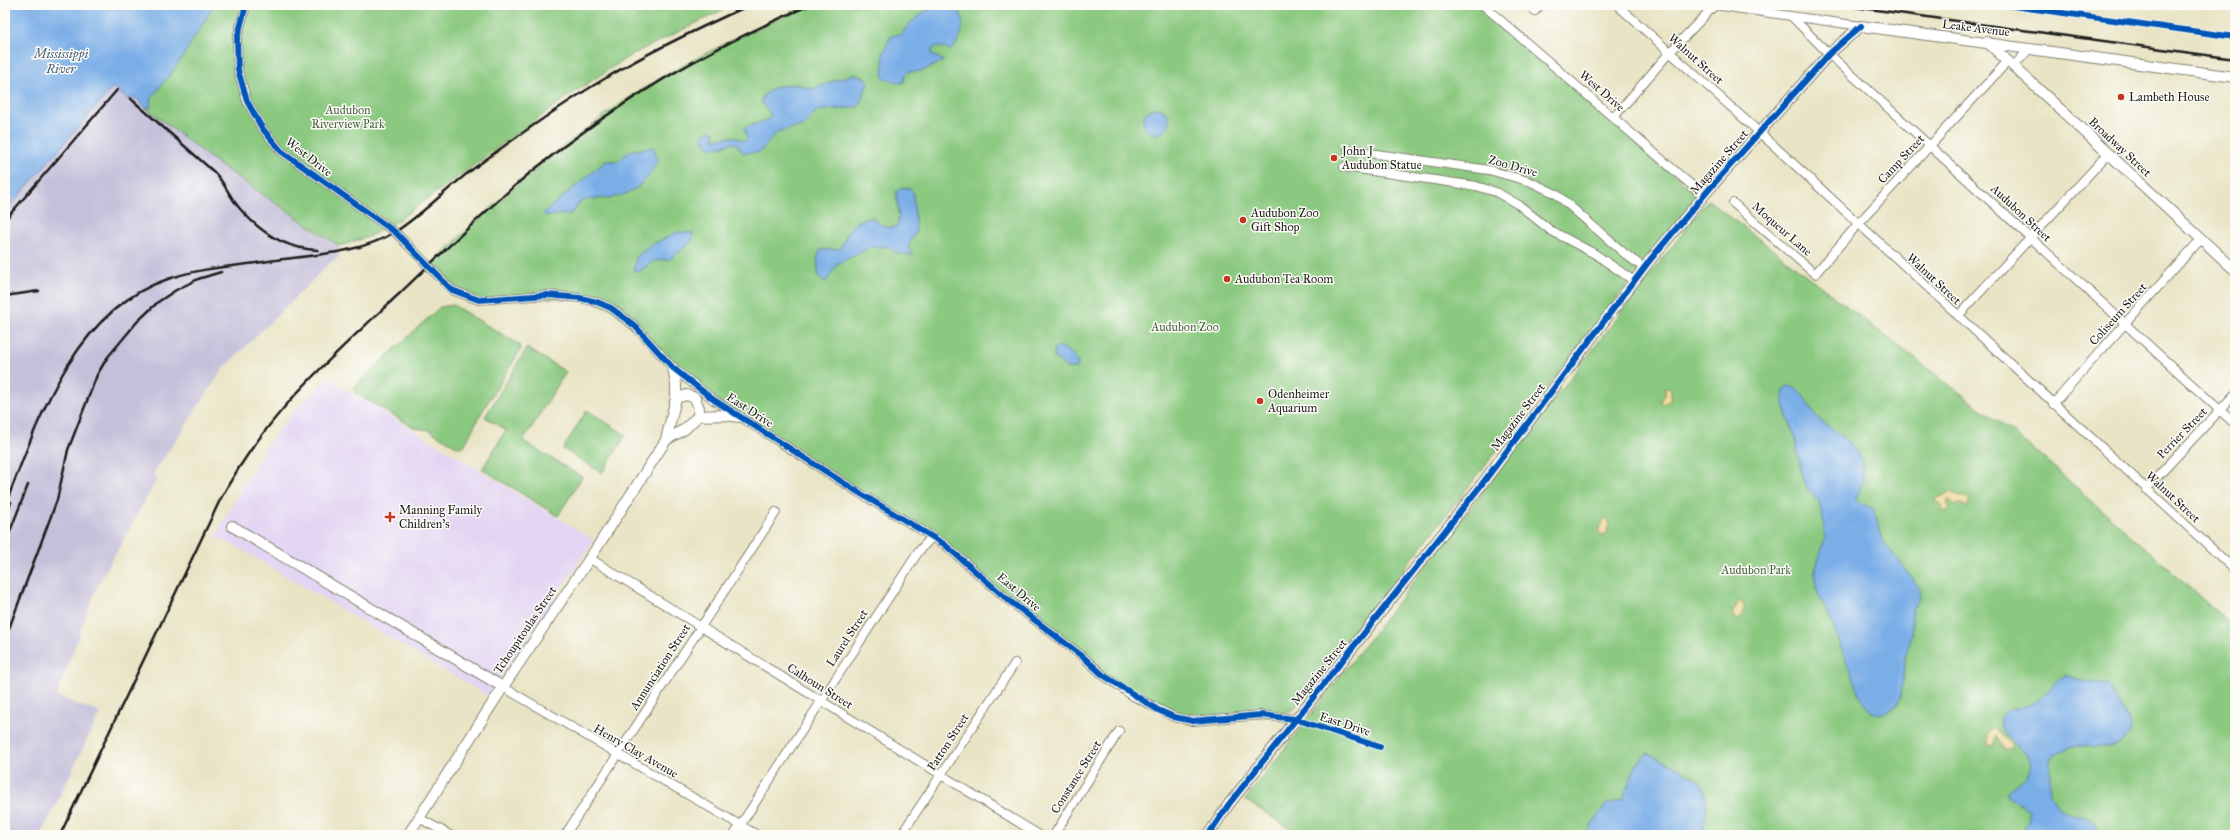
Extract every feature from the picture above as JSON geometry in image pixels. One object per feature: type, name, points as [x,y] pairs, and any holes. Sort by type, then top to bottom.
[{"type":"street","name":"West Drive","points":[[246,5],[237,39],[238,70],[246,101],[262,128],[281,151],[395,232],[452,290],[467,298],[493,300],[547,295],[597,302],[625,317],[673,368]]},
{"type":"street","name":"West Drive","points":[[1483,5],[1529,46],[1556,66],[1704,196]]},
{"type":"street","name":"Walnut Street","points":[[1617,5],[1759,132],[2235,570]]},
{"type":"street","points":[[1614,117],[1670,52],[1715,5]]},
{"type":"street","name":"Leake Avenue","points":[[1715,5],[1793,18],[1987,42],[2235,77]]},
{"type":"street","name":"Audubon Street","points":[[1793,18],[1829,54],[2235,424]]},
{"type":"street","name":"Magazine Street","points":[[1208,835],[1228,804],[1482,484],[1644,268],[1759,132],[1829,54],[1861,26]]},
{"type":"street","name":"Broadway Street","points":[[1987,42],[2235,270]]},
{"type":"street","name":"Camp Street","points":[[1815,274],[1930,145],[2010,64],[2030,48]]},
{"type":"street","name":"Zoo Drive","points":[[1348,150],[1489,170],[1531,182],[1556,194],[1624,254],[1644,268]]},
{"type":"street","points":[[1958,316],[2108,154]]},
{"type":"street","points":[[1344,167],[1476,186],[1496,192],[1519,205],[1550,230],[1595,254],[1634,281]]},
{"type":"street","name":"Moqueur Lane","points":[[1733,203],[1815,274]]},
{"type":"street","name":"Coliseum Street","points":[[2053,404],[2201,239]]},
{"type":"street","name":"Tchoupitoulas Street","points":[[408,835],[503,687],[590,558],[666,440],[674,413],[676,398],[676,384],[673,368]]},
{"type":"street","name":"East Drive","points":[[673,368],[714,400],[740,417],[932,537],[973,569],[1012,603],[1082,656],[1103,676],[1158,710],[1174,717],[1193,721],[1262,715],[1295,719]]},
{"type":"street","name":"Perrier Street","points":[[2146,489],[2235,394]]},
{"type":"street","points":[[676,398],[687,395],[695,398],[699,408],[698,416],[725,415],[740,417]]},
{"type":"street","name":"Tchoupitoulas Street","points":[[666,440],[685,430],[698,416]]},
{"type":"street","name":"Annunciation Street","points":[[565,835],[700,626],[776,512]]},
{"type":"street","points":[[232,526],[503,687]]},
{"type":"street","name":"Laurel Street","points":[[734,835],[820,700],[919,551],[932,537]]},
{"type":"street","name":"Calhoun Street","points":[[590,558],[1039,835]]},
{"type":"street","name":"Patton Street","points":[[901,835],[1015,663]]},
{"type":"street","name":"Henry Clay Avenue","points":[[503,687],[757,835]]},
{"type":"street","name":"Constance Street","points":[[1054,835],[1119,731]]},
{"type":"street","points":[[419,818],[450,835]]},
{"type":"shaded area","points":[[113,87],[128,100],[132,96],[136,98],[217,163],[339,246],[339,257],[329,264],[224,368],[153,474],[157,479],[97,587],[56,696],[100,713],[41,835],[5,835],[5,212]]},
{"type":"shaded area","name":"Manning Family Children's","points":[[329,377],[344,388],[594,540],[488,696],[232,544],[215,537],[264,449],[295,410]]},
{"type":"green space","name":"Audubon Riverview Park","points":[[166,5],[733,5],[631,55],[570,95],[397,221],[368,237],[339,246],[217,163],[146,108]]},
{"type":"green space","name":"Audubon Zoo","points":[[810,5],[1483,5],[1556,66],[1697,196],[1294,709],[1276,716],[1193,721],[1133,696],[932,537],[701,390],[611,308],[580,298],[479,300],[452,290],[429,266],[544,162],[606,114],[638,92],[688,63],[775,20]]},
{"type":"green space","name":"Audubon Park","points":[[1708,200],[2033,449],[2235,628],[2235,835],[1300,835],[1245,800]]},
{"type":"green space","points":[[453,305],[520,345],[521,349],[480,415],[464,446],[458,447],[429,430],[415,428],[355,393],[355,386],[440,307]]},
{"type":"green space","points":[[527,348],[566,372],[523,441],[582,477],[558,516],[482,469],[506,430],[485,417]]},
{"type":"green space","points":[[587,410],[626,435],[602,473],[563,449]]},
{"type":"sand","points":[[1671,388],[1670,401],[1663,404],[1661,401],[1665,395],[1665,389]]},
{"type":"sand","points":[[1950,492],[1969,499],[1968,507],[1960,504],[1955,505],[1950,499],[1947,499],[1949,509],[1947,511],[1943,511],[1941,505],[1936,501],[1937,498]]},
{"type":"sand","points":[[1605,519],[1609,520],[1609,526],[1606,534],[1602,535],[1598,530]]},
{"type":"sand","points":[[1739,601],[1743,602],[1745,609],[1740,618],[1736,620],[1732,615]]},
{"type":"sand","points":[[1994,728],[2011,744],[2011,748],[2004,749],[1996,736],[1994,746],[1988,745],[1988,731]]},
{"type":"water","name":"Mississippi River","points":[[5,5],[214,5],[180,61],[150,100],[151,107],[146,108],[136,98],[135,99],[132,97],[128,100],[113,87],[5,212]]},
{"type":"water","points":[[936,5],[953,5],[958,10],[963,21],[961,35],[958,41],[950,51],[946,48],[935,46],[932,55],[943,60],[942,62],[922,71],[908,72],[905,75],[904,82],[900,83],[883,78],[883,54],[891,36],[902,34],[912,22]]},
{"type":"water","points":[[854,74],[864,77],[869,82],[858,107],[816,111],[804,125],[777,132],[760,152],[743,153],[736,143],[716,148],[711,147],[708,146],[702,134],[710,130],[714,132],[714,139],[733,137],[745,141],[747,138],[744,128],[769,119],[771,114],[761,102],[763,96],[775,87],[797,84],[812,89]]},
{"type":"water","points":[[1156,108],[1165,112],[1169,121],[1165,130],[1156,134],[1147,130],[1143,121],[1147,112]]},
{"type":"water","points":[[653,147],[658,160],[651,173],[636,188],[623,195],[615,197],[581,201],[571,214],[546,216],[543,213],[606,161],[619,161],[629,151]]},
{"type":"water","points":[[903,187],[910,189],[913,192],[916,231],[908,247],[913,255],[897,253],[887,246],[871,247],[837,264],[826,282],[819,277],[817,260],[820,250],[840,249],[848,232],[859,221],[872,218],[887,227],[897,226],[899,215],[896,192]]},
{"type":"water","points":[[677,232],[693,233],[692,241],[669,260],[655,261],[638,272],[634,270],[636,257],[651,245]]},
{"type":"water","points":[[1060,347],[1074,356],[1078,365],[1076,368],[1067,368],[1054,357],[1054,349]]},
{"type":"water","points":[[1787,386],[1797,389],[1817,417],[1849,442],[1859,455],[1863,467],[1863,477],[1855,500],[1874,509],[1882,540],[1920,589],[1919,598],[1912,610],[1912,635],[1905,657],[1901,697],[1896,706],[1887,712],[1878,714],[1871,712],[1860,698],[1830,617],[1818,594],[1814,574],[1825,538],[1823,518],[1819,502],[1807,488],[1802,477],[1794,432],[1787,417],[1783,398],[1784,390]]},
{"type":"water","points":[[2066,675],[2086,682],[2108,685],[2131,725],[2131,733],[2120,744],[2110,747],[2076,746],[2054,754],[2050,760],[2050,794],[2058,807],[2072,815],[2089,818],[2095,824],[2097,831],[2102,835],[2022,835],[2029,818],[2029,810],[2008,797],[2008,791],[2027,775],[2031,767],[2029,759],[2025,753],[2004,734],[2000,726],[2000,717],[2009,711],[2035,702],[2057,681]]},
{"type":"water","points":[[1647,753],[1684,771],[1701,783],[1706,794],[1706,813],[1702,831],[1691,835],[1585,835],[1605,805],[1623,799],[1635,767]]},
{"type":"railway","points":[[5,506],[31,439],[46,405],[63,373],[84,342],[107,316],[135,294],[168,279],[194,272],[221,267],[337,252],[368,245],[382,239],[405,225],[473,169],[522,133],[589,88],[659,48],[750,5]]},
{"type":"railway","points":[[60,835],[220,500],[238,469],[258,441],[278,414],[300,389],[480,216],[514,186],[564,146],[597,122],[664,78],[735,40],[810,5]]},
{"type":"railway","points":[[1840,5],[2235,59]]},
{"type":"railway","points":[[5,220],[117,90]]},
{"type":"railway","points":[[130,98],[214,172],[237,205],[257,226],[275,238],[295,247],[318,250]]},
{"type":"railway","points":[[5,639],[57,500],[68,450],[97,375],[107,358],[137,322],[158,302],[176,290],[198,279],[221,272]]},
{"type":"railway","points":[[5,296],[39,291]]},
{"type":"railway","points":[[5,544],[28,485]]},
{"type":"railway","points":[[5,519],[11,502]]},
{"type":"cycle path","points":[[246,5],[237,39],[238,70],[247,101],[262,128],[281,151],[395,232],[452,290],[479,300],[547,295],[580,298],[597,302],[611,308],[635,326],[673,368],[714,400],[858,492],[944,544],[1007,599],[1082,656],[1103,675],[1158,710],[1174,717],[1193,721],[1261,715],[1295,719],[1380,747]]},
{"type":"cycle path","points":[[2006,5],[2235,37]]},
{"type":"cycle path","points":[[1208,835],[1229,804],[1482,484],[1650,260],[1711,187],[1829,54],[1861,26]]},
{"type":"place","name":"Lambeth House","points":[[2121,97]]},
{"type":"place","name":"John J Audubon Statue","points":[[1334,158]]},
{"type":"place","name":"Audubon Zoo Gift Shop","points":[[1243,220]]},
{"type":"place","name":"Audubon Tea Room","points":[[1227,279]]},
{"type":"place","name":"Odenheimer Aquarium","points":[[1260,401]]},
{"type":"place","name":"Manning Family Children's","points":[[390,517]]}]
